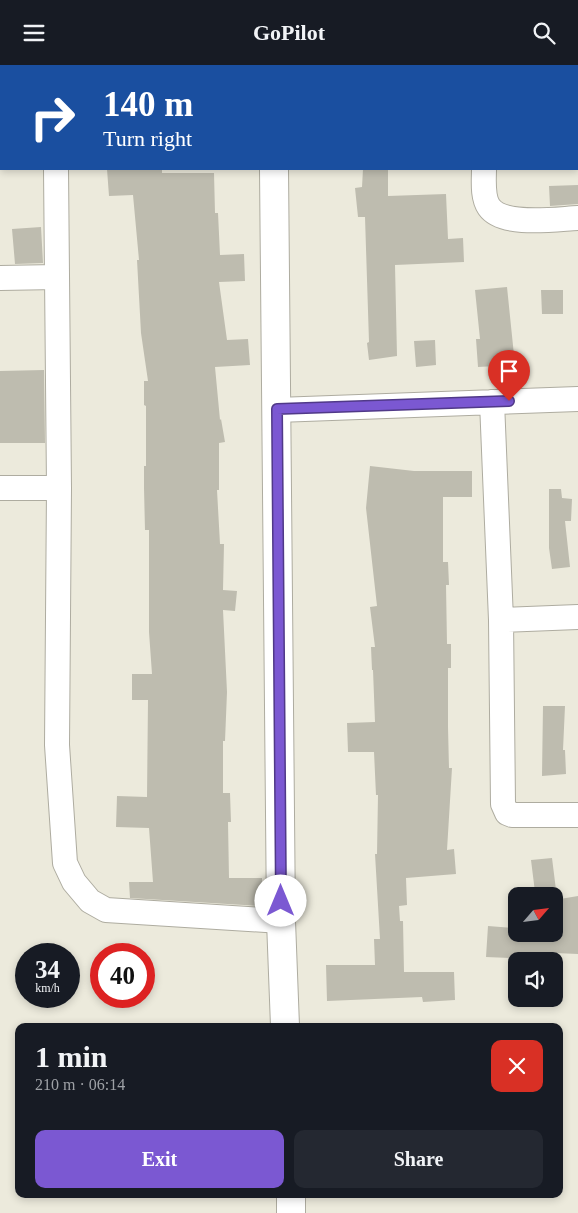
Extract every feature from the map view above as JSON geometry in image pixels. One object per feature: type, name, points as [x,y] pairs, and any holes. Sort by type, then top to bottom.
[{"type":"street","points":[[56,170],[59,488],[57,745],[65,863],[74,882],[90,901],[106,910],[281,921]]},
{"type":"street","points":[[274,170],[281,921],[285,1023]]},
{"type":"street","points":[[484,170],[484,192],[488,207],[500,216],[517,220],[578,218]]},
{"type":"street","points":[[0,278],[57,277]]},
{"type":"street","points":[[277,409],[578,399]]},
{"type":"street","points":[[492,402],[501,620],[503,805],[507,813],[512,815],[578,815]]},
{"type":"street","points":[[0,488],[59,488]]},
{"type":"street","points":[[501,620],[578,617]]},
{"type":"street","points":[[290,1198],[291,1213]]},
{"type":"building","points":[[107,170],[162,170],[162,173],[214,173],[215,213],[218,213],[220,255],[244,254],[245,281],[219,282],[227,340],[248,339],[250,365],[215,367],[220,420],[225,442],[219,443],[219,490],[217,490],[220,544],[224,544],[223,590],[237,591],[235,611],[223,610],[227,692],[225,741],[223,741],[223,793],[230,793],[231,822],[228,822],[229,878],[262,878],[262,906],[130,898],[129,882],[153,882],[149,828],[116,827],[117,796],[147,797],[148,700],[132,700],[132,674],[152,674],[149,632],[149,530],[145,530],[144,488],[146,406],[144,405],[144,381],[148,381],[141,333],[137,260],[139,260],[133,195],[109,196]]},
{"type":"building","points":[[363,170],[388,170],[388,196],[446,194],[448,239],[463,238],[464,262],[395,265],[397,356],[369,360],[367,343],[369,342],[365,217],[358,217],[355,188],[362,187]]},
{"type":"building","points":[[578,185],[578,204],[550,206],[549,186]]},
{"type":"building","points":[[41,227],[43,263],[15,264],[12,229]]},
{"type":"building","points":[[507,287],[515,365],[478,367],[476,339],[480,339],[475,290]]},
{"type":"building","points":[[541,290],[563,290],[563,314],[542,314]]},
{"type":"building","points":[[435,340],[436,365],[416,367],[414,341]]},
{"type":"building","points":[[44,370],[45,443],[0,443],[0,371]]},
{"type":"building","points":[[370,466],[414,471],[472,471],[472,497],[443,497],[443,562],[448,562],[449,585],[446,585],[447,644],[451,644],[451,668],[448,668],[448,727],[449,768],[452,768],[447,850],[454,849],[456,874],[406,878],[407,905],[399,906],[400,921],[403,921],[404,972],[454,972],[455,1000],[423,1002],[422,997],[327,1001],[326,965],[375,965],[374,939],[380,939],[375,854],[377,854],[378,795],[376,795],[374,752],[348,752],[347,723],[375,722],[371,647],[375,647],[370,607],[377,606],[366,508]]},
{"type":"building","points":[[549,489],[561,489],[562,498],[572,499],[571,521],[565,521],[570,567],[552,569],[549,548]]},
{"type":"building","points":[[543,706],[565,706],[563,750],[565,750],[566,774],[542,776]]},
{"type":"building","points":[[552,858],[556,887],[534,887],[531,860]]},
{"type":"building","points":[[578,896],[578,954],[563,952],[508,952],[508,958],[486,957],[488,926],[508,928],[508,943],[562,943],[563,898]]},
{"type":"route","points":[[281,901],[277,409],[509,401]]}]
